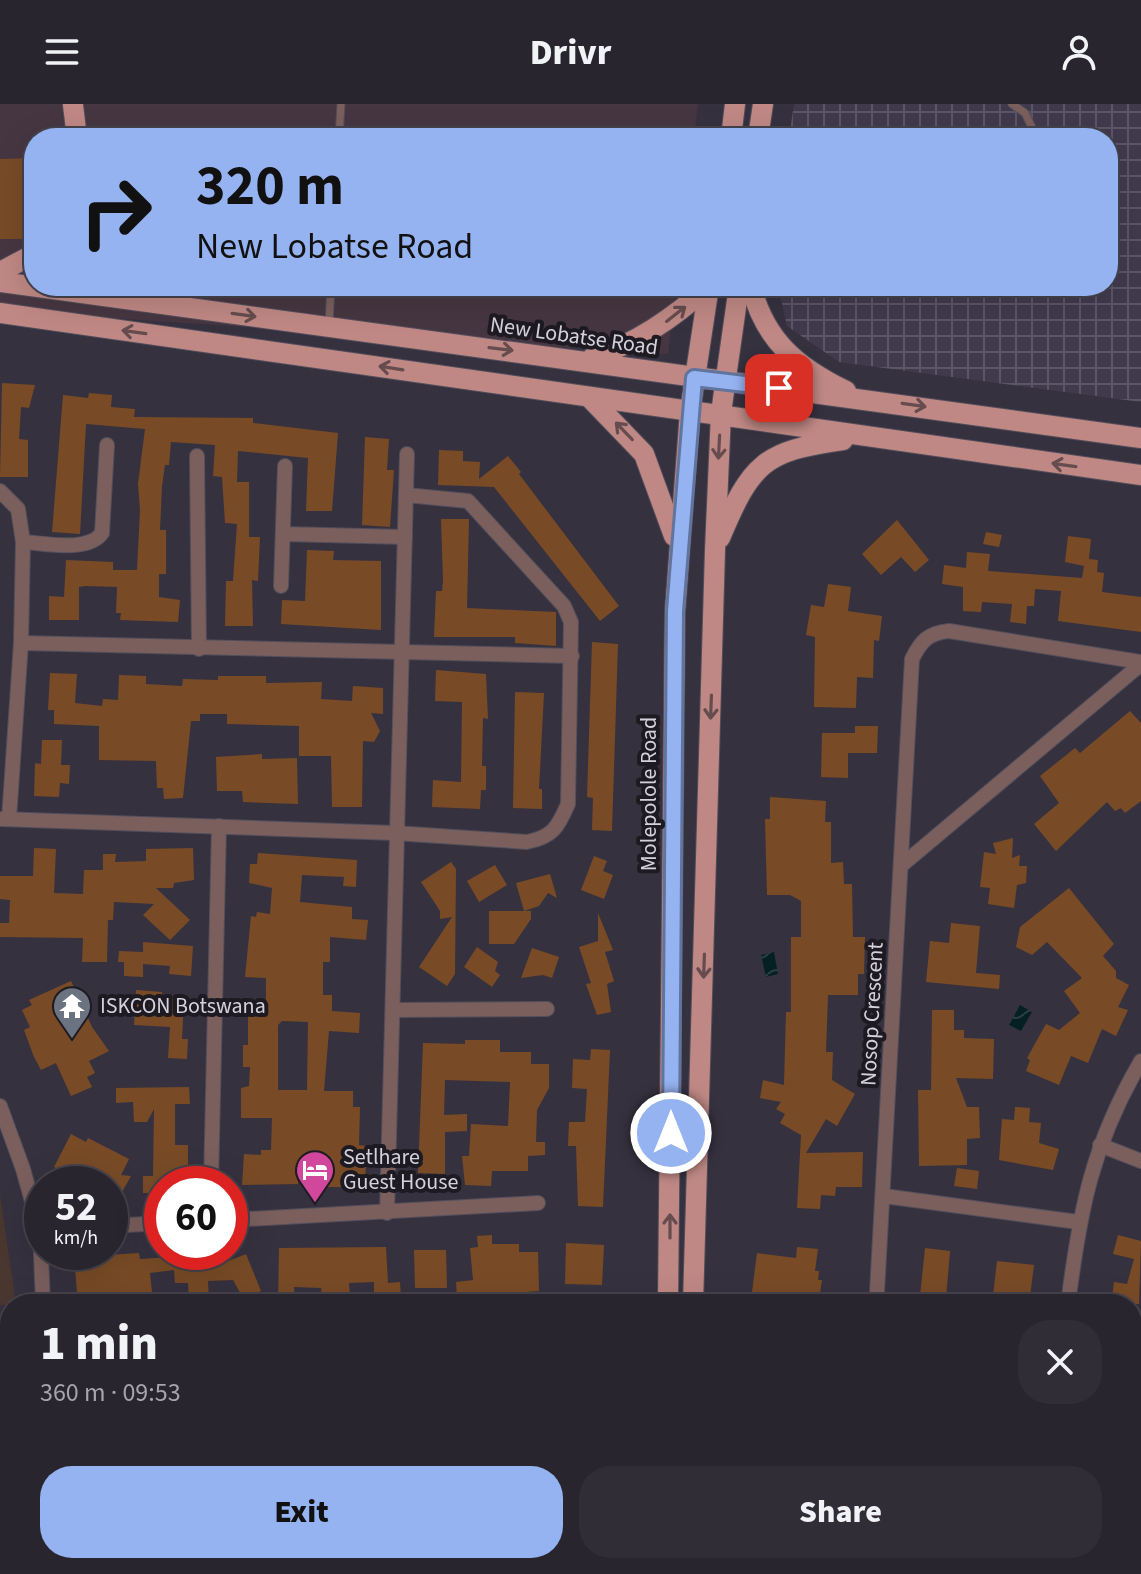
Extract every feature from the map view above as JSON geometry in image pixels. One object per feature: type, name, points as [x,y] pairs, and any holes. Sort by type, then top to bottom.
[{"type":"main road","points":[[732,128],[735,104]]},
{"type":"main road","points":[[759,128],[763,104]]},
{"type":"main road","points":[[73,105],[74,128]]},
{"type":"main road","points":[[0,272],[24,259]]},
{"type":"main road","name":"New Lobatse Road","points":[[0,282],[24,285]]},
{"type":"main road","name":"New Lobatse Road","points":[[103,296],[1141,438]]},
{"type":"main road","points":[[169,296],[191,308]]},
{"type":"main road","points":[[588,360],[648,333],[696,296]]},
{"type":"main road","name":"Molepolole Road","points":[[668,1294],[678,552],[690,411],[707,296]]},
{"type":"main road","points":[[693,1294],[721,413],[738,296]]},
{"type":"main road","points":[[755,296],[773,339],[791,360],[860,398]]},
{"type":"main road","points":[[0,313],[1141,475]]},
{"type":"main road","points":[[591,399],[644,454],[668,513],[678,552]]},
{"type":"main road","points":[[715,550],[735,501],[752,473],[772,457],[799,446],[867,437]]},
{"type":"street","points":[[23,542],[83,544],[98,539],[102,533],[107,445]]},
{"type":"street","points":[[387,1213],[407,454]]},
{"type":"street","points":[[197,456],[199,649]]},
{"type":"street","points":[[281,586],[285,466]]},
{"type":"street","points":[[0,491],[18,509],[23,542],[21,643],[4,819],[395,833],[527,842],[546,838],[557,829],[568,804],[571,622],[564,606],[476,507],[459,497],[406,495]]},
{"type":"street","points":[[283,534],[405,537]]},
{"type":"street","name":"Nosop Crescent","points":[[877,1292],[912,659],[922,641],[935,632],[949,631],[1141,663]]},
{"type":"street","points":[[21,643],[572,656]]},
{"type":"street","points":[[902,865],[1141,663]]},
{"type":"street","points":[[211,1166],[219,826]]},
{"type":"street","points":[[394,1010],[547,1009]]},
{"type":"street","points":[[1069,1294],[1078,1222],[1100,1145],[1141,1061]]},
{"type":"street","points":[[0,1106],[24,1172]]},
{"type":"street","points":[[1100,1145],[1141,1161]]},
{"type":"street","points":[[884,1196],[1078,1222]]},
{"type":"street","points":[[248,1219],[538,1203]]},
{"type":"street","points":[[42,1270],[43,1294]]},
{"type":"lane","points":[[340,128],[341,104]]},
{"type":"lane","points":[[1012,104],[1025,113],[1032,128]]},
{"type":"lane","points":[[329,326],[330,296]]},
{"type":"shaded area","points":[[0,104],[698,104],[695,128],[24,128],[24,296],[675,296],[668,354],[0,311]]},
{"type":"shaded area","points":[[794,104],[1141,104],[1141,402],[839,362],[787,326],[780,296],[1118,296],[1118,128],[790,128]]},
{"type":"shaded area","points":[[0,1195],[15,1294],[0,1294]]},
{"type":"water","points":[[774,952],[778,974],[766,977],[761,955]]},
{"type":"water","points":[[1020,1005],[1032,1012],[1021,1031],[1009,1025]]},
{"type":"building","points":[[24,158],[24,239],[0,239],[0,159]]},
{"type":"building","points":[[2,383],[35,385],[29,408],[21,407],[19,439],[28,440],[28,477],[0,477]]},
{"type":"building","points":[[89,393],[112,395],[111,407],[135,409],[134,417],[253,418],[253,423],[338,433],[332,511],[306,511],[308,458],[238,451],[237,482],[249,482],[249,537],[260,537],[258,581],[252,580],[253,626],[225,626],[226,581],[233,581],[237,524],[225,523],[222,477],[213,476],[215,445],[171,442],[169,465],[165,465],[162,486],[160,530],[166,530],[166,574],[159,574],[159,597],[180,600],[178,622],[120,620],[121,613],[116,613],[117,587],[85,586],[79,587],[79,620],[49,620],[49,596],[64,597],[66,560],[113,562],[113,570],[137,570],[138,484],[145,429],[86,424],[80,534],[52,532],[63,395],[88,398]]},
{"type":"building","points":[[365,437],[389,439],[387,470],[394,470],[390,527],[362,525]]},
{"type":"building","points":[[439,450],[463,451],[463,461],[480,462],[479,479],[508,456],[619,606],[600,621],[494,487],[438,485]]},
{"type":"building","points":[[441,519],[469,519],[467,608],[556,612],[556,646],[515,643],[515,637],[434,637],[436,591],[442,591],[443,580]]},
{"type":"building","points":[[897,520],[929,560],[915,572],[901,557],[881,575],[862,554]]},
{"type":"building","points":[[986,532],[1002,535],[999,547],[983,544]]},
{"type":"building","points":[[1068,536],[1091,539],[1089,559],[1098,560],[1097,572],[1104,573],[1102,592],[1141,597],[1141,632],[1058,621],[1061,591],[1035,589],[1034,606],[1027,606],[1026,624],[1010,622],[1012,604],[982,602],[981,612],[963,611],[963,587],[942,584],[944,565],[966,568],[967,552],[990,554],[988,571],[1082,578],[1084,566],[1065,562]]},
{"type":"building","points":[[307,550],[334,551],[333,560],[381,561],[381,630],[281,624],[282,600],[305,601]]},
{"type":"building","points":[[828,584],[851,587],[848,611],[882,616],[879,641],[874,640],[873,678],[857,677],[856,708],[814,707],[815,637],[806,635],[811,605],[824,607]]},
{"type":"building","points":[[592,642],[618,644],[612,831],[592,830],[593,798],[587,797]]},
{"type":"building","points":[[436,670],[486,674],[488,719],[483,718],[482,766],[486,766],[486,790],[481,790],[480,809],[432,807],[433,780],[461,782],[462,702],[435,701]]},
{"type":"building","points":[[50,673],[77,674],[75,703],[102,706],[103,699],[118,700],[119,675],[146,676],[146,684],[182,686],[183,679],[218,680],[218,676],[266,676],[266,683],[322,682],[321,699],[352,701],[353,686],[383,688],[383,714],[371,713],[380,731],[374,742],[363,741],[362,807],[332,807],[331,756],[299,756],[299,726],[227,724],[227,714],[200,714],[200,721],[191,721],[183,798],[164,799],[163,788],[157,788],[156,761],[99,760],[99,726],[54,724],[54,710],[48,710]]},
{"type":"building","points":[[515,692],[544,693],[539,789],[542,789],[542,809],[513,808]]},
{"type":"building","points":[[1130,711],[1141,723],[1141,801],[1125,813],[1121,808],[1115,811],[1107,802],[1056,851],[1034,824],[1059,803],[1040,776],[1075,748],[1080,753]]},
{"type":"building","points":[[855,726],[878,726],[877,753],[848,753],[848,778],[821,777],[822,733],[855,733]]},
{"type":"building","points":[[42,740],[62,740],[61,765],[70,765],[69,784],[60,783],[59,797],[34,796],[35,763],[41,764]]},
{"type":"building","points":[[262,754],[262,759],[297,758],[298,804],[243,802],[242,791],[217,791],[216,757]]},
{"type":"building","points":[[770,797],[826,801],[825,822],[831,822],[831,863],[843,862],[844,884],[852,884],[853,937],[865,937],[864,974],[858,974],[858,995],[828,995],[826,1052],[833,1052],[832,1080],[855,1094],[837,1126],[826,1119],[806,1153],[863,1152],[862,1187],[836,1187],[835,1196],[821,1195],[820,1209],[797,1208],[801,1135],[780,1123],[785,1114],[776,1109],[781,1102],[760,1098],[763,1080],[784,1085],[786,1012],[791,1012],[791,937],[801,937],[801,901],[790,895],[767,895],[765,819],[770,819]]},
{"type":"building","points":[[1013,838],[1012,858],[1020,855],[1019,866],[1027,866],[1026,883],[1017,885],[1014,908],[988,904],[990,888],[980,887],[984,852],[996,854],[993,843]]},
{"type":"building","points":[[34,848],[56,849],[54,893],[83,894],[84,870],[103,870],[103,854],[116,854],[115,862],[146,861],[146,849],[193,848],[194,880],[174,883],[173,888],[156,888],[190,920],[170,940],[143,915],[154,904],[114,902],[113,920],[108,920],[107,962],[82,962],[83,938],[0,937],[0,923],[9,923],[10,900],[0,899],[0,876],[33,876]]},
{"type":"building","points":[[258,853],[357,860],[356,887],[343,886],[344,877],[302,875],[300,902],[352,907],[352,919],[368,920],[366,940],[330,937],[330,962],[323,962],[323,995],[332,995],[332,1011],[360,1013],[359,1033],[329,1031],[324,1091],[353,1091],[353,1107],[360,1107],[359,1145],[367,1146],[365,1183],[341,1182],[341,1187],[326,1187],[327,1168],[298,1167],[298,1184],[248,1185],[248,1166],[243,1166],[244,1154],[261,1155],[261,1150],[271,1150],[272,1118],[241,1118],[241,1088],[249,1086],[250,1067],[243,1067],[243,1045],[248,1045],[248,1011],[266,1011],[266,978],[245,977],[251,916],[256,917],[257,912],[270,914],[272,888],[249,883],[250,864],[257,864]],"holes":[[[282,1021],[308,1022],[307,1090],[278,1090],[278,1025]]]},
{"type":"building","points":[[594,856],[607,861],[603,871],[613,875],[604,899],[581,890]]},
{"type":"building","points":[[451,862],[456,869],[455,974],[447,986],[419,967],[452,917],[440,919],[440,911],[421,882]]},
{"type":"building","points":[[495,865],[507,885],[479,902],[467,881]]},
{"type":"building","points":[[550,874],[557,898],[548,893],[539,906],[524,911],[516,883]]},
{"type":"building","points":[[1069,888],[1114,944],[1103,956],[1116,971],[1116,978],[1129,985],[1118,1007],[1128,1010],[1116,1036],[1102,1029],[1088,1063],[1071,1056],[1059,1085],[1026,1071],[1030,1060],[1027,1058],[1046,1024],[1059,1030],[1080,1013],[1064,991],[1082,978],[1047,942],[1032,955],[1016,947],[1020,927]]},
{"type":"building","points":[[489,911],[531,911],[531,919],[514,944],[489,944]]},
{"type":"building","points":[[598,913],[613,950],[605,952],[614,981],[607,984],[611,1012],[597,1015],[586,984],[591,983],[579,947],[598,941]]},
{"type":"building","points":[[951,923],[980,926],[976,973],[1000,975],[999,989],[926,982],[930,941],[949,943]]},
{"type":"building","points":[[143,942],[193,946],[191,976],[169,974],[170,966],[143,964],[143,977],[124,976],[124,962],[118,962],[119,951],[143,952]]},
{"type":"building","points":[[477,947],[498,962],[495,971],[500,975],[492,987],[464,967]]},
{"type":"building","points":[[532,948],[559,957],[552,978],[543,975],[521,978]]},
{"type":"building","name":"ISKCON Botswana","points":[[71,981],[92,1027],[109,1051],[89,1061],[95,1073],[87,1077],[92,1087],[71,1096],[56,1063],[41,1070],[24,1030],[30,1027],[22,1010],[32,1005],[29,1000]]},
{"type":"building","points":[[136,990],[162,992],[162,998],[184,999],[182,1039],[188,1039],[187,1059],[168,1058],[170,1027],[134,1025]]},
{"type":"building","points":[[932,1010],[954,1010],[954,1030],[964,1030],[964,1038],[994,1039],[993,1079],[956,1078],[967,1107],[979,1107],[980,1138],[967,1139],[967,1165],[919,1166],[918,1090],[931,1090]]},
{"type":"building","points":[[465,1040],[500,1040],[500,1052],[531,1052],[531,1064],[549,1064],[549,1088],[537,1110],[536,1142],[545,1142],[545,1155],[528,1156],[528,1171],[492,1171],[491,1186],[465,1185],[462,1156],[469,1156],[471,1124],[508,1126],[510,1082],[445,1080],[444,1115],[467,1114],[467,1131],[445,1132],[445,1174],[418,1173],[423,1043],[465,1044]]},
{"type":"building","points":[[591,1049],[610,1050],[603,1207],[578,1206],[576,1146],[568,1146],[569,1122],[585,1122],[587,1089],[572,1088],[573,1059],[590,1060]]},
{"type":"building","points":[[189,1087],[190,1104],[175,1104],[175,1145],[188,1145],[188,1166],[153,1166],[154,1109],[147,1122],[134,1122],[133,1102],[116,1103],[116,1088]]},
{"type":"building","points":[[1015,1107],[1030,1108],[1029,1122],[1041,1123],[1039,1143],[1059,1149],[1053,1170],[999,1160],[1002,1119],[1014,1120]]},
{"type":"building","points":[[71,1134],[86,1142],[88,1138],[129,1159],[126,1166],[55,1166]]},
{"type":"building","points":[[957,1168],[979,1171],[977,1189],[954,1186]]},
{"type":"building","points":[[492,1235],[492,1244],[519,1244],[519,1252],[538,1252],[539,1291],[457,1294],[456,1282],[473,1280],[470,1248],[478,1247],[477,1236]]},
{"type":"building","points":[[1118,1235],[1141,1241],[1139,1294],[1112,1294],[1114,1282],[1127,1284],[1134,1259],[1113,1254]]},
{"type":"building","points":[[566,1243],[604,1245],[602,1285],[565,1284]]},
{"type":"building","points":[[386,1247],[388,1283],[400,1282],[401,1294],[374,1294],[374,1282],[349,1283],[350,1294],[322,1294],[321,1288],[294,1287],[294,1294],[278,1294],[279,1248]]},
{"type":"building","points":[[797,1247],[818,1249],[815,1271],[819,1271],[818,1280],[822,1280],[820,1294],[752,1292],[757,1253],[796,1258]]},
{"type":"building","points":[[925,1248],[950,1251],[946,1294],[920,1294]]},
{"type":"building","points":[[414,1250],[446,1250],[447,1288],[415,1288]]},
{"type":"building","points":[[139,1253],[140,1259],[144,1259],[144,1270],[174,1270],[150,1273],[152,1292],[77,1294],[75,1270],[128,1270],[128,1254]]},
{"type":"building","points":[[248,1259],[261,1291],[241,1294],[233,1280],[208,1281],[209,1294],[189,1294],[188,1283],[175,1283],[174,1270],[248,1270]]},
{"type":"building","points":[[997,1261],[1034,1265],[1030,1294],[993,1294]]},
{"type":"place","name":"ISKCON Botswana","points":[[72,1040]]},
{"type":"place","name":"Setlhare Guest House","points":[[315,1204]]},
{"type":"route","points":[[671,1133],[675,611],[694,378],[779,388]]}]
